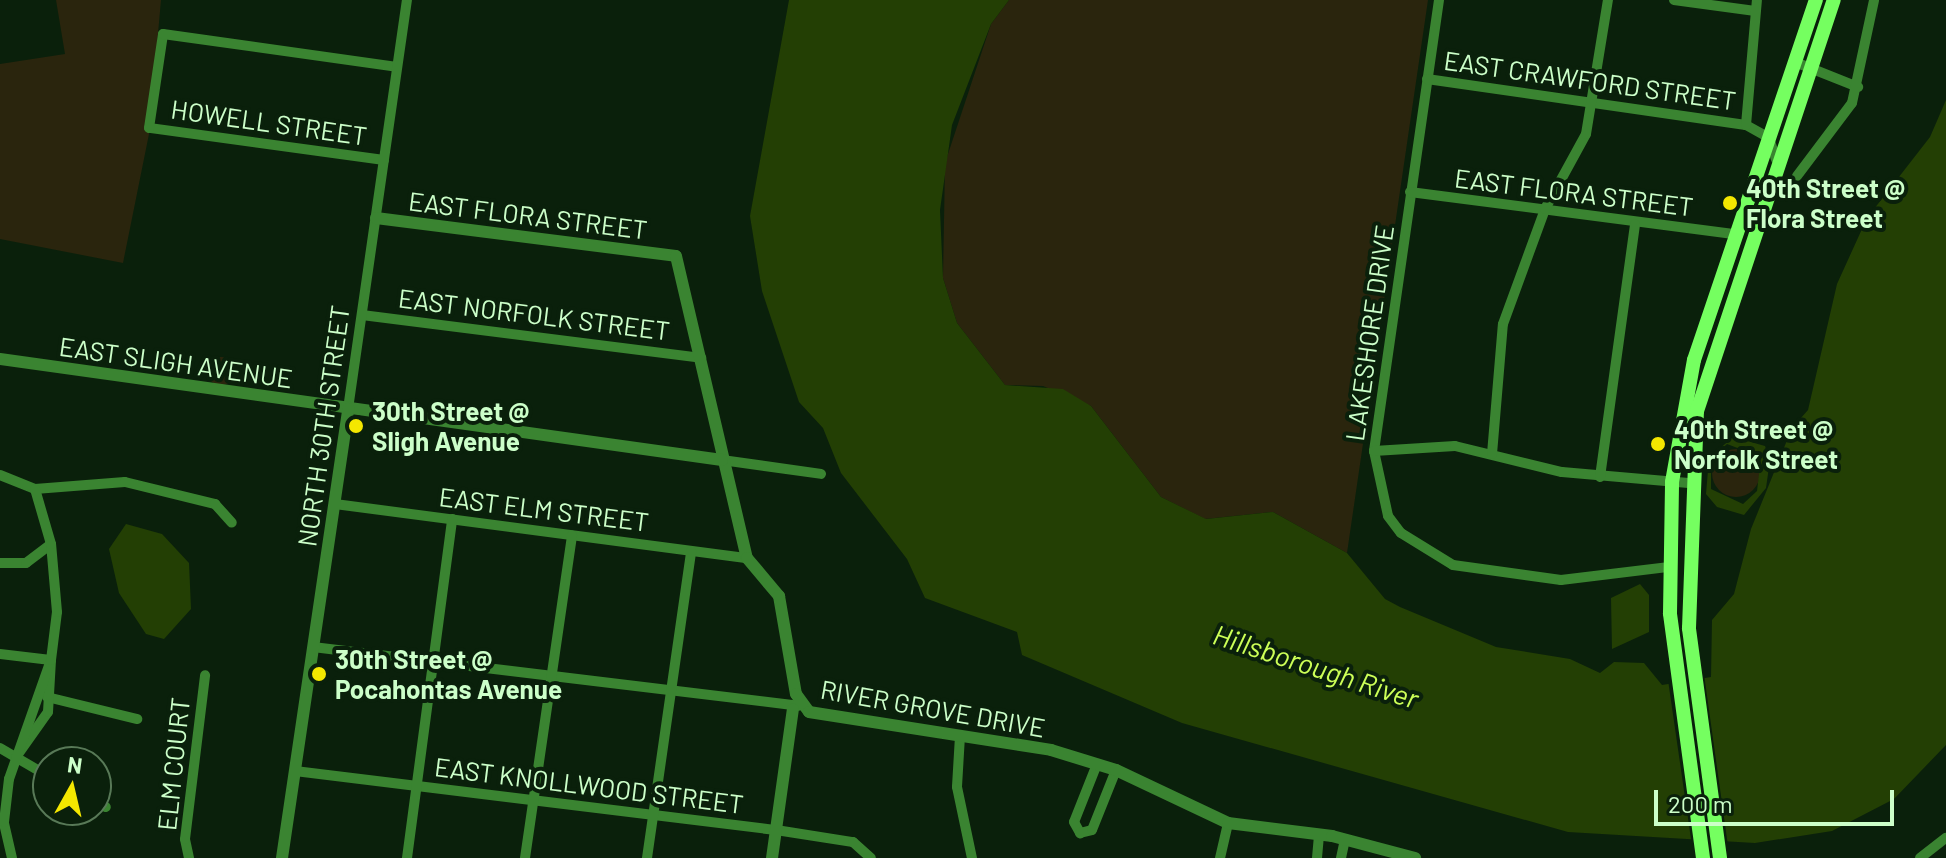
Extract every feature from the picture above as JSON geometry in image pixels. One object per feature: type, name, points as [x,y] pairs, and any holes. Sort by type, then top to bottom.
[{"type":"main road","points":[[1703,858],[1679,678],[1669,567],[1672,482],[1694,360],[1733,234],[1816,0]]},
{"type":"main road","points":[[1720,858],[1694,676],[1689,483],[1697,411],[1776,159],[1834,0]]},
{"type":"street","name":"NORTH 30TH STREET","points":[[282,858],[407,0]]},
{"type":"street","name":"LAKESHORE DRIVE","points":[[1439,0],[1374,451],[1388,516],[1438,560],[1561,580],[1669,567]]},
{"type":"street","points":[[1492,454],[1503,324],[1545,209],[1586,134],[1594,102],[1608,0]]},
{"type":"street","points":[[1674,0],[1756,6],[1746,125]]},
{"type":"street","points":[[1797,176],[1858,87],[1874,0]]},
{"type":"street","name":"HOWELL STREET","points":[[384,160],[149,128],[163,34],[397,67]]},
{"type":"street","points":[[1795,62],[1858,87]]},
{"type":"street","name":"EAST CRAWFORD STREET","points":[[1427,79],[1746,125],[1769,138]]},
{"type":"street","points":[[1769,138],[1776,159]]},
{"type":"street","name":"EAST FLORA STREET","points":[[1410,192],[1635,224],[1733,234]]},
{"type":"street","name":"EAST FLORA STREET","points":[[376,218],[676,256]]},
{"type":"street","points":[[1600,477],[1635,224]]},
{"type":"street","name":"RIVER GROVE DRIVE","points":[[676,256],[747,558],[779,596],[797,707],[817,715],[960,736],[1097,764],[1228,823],[1319,834],[1415,858]]},
{"type":"street","name":"EAST NORFOLK STREET","points":[[362,315],[701,358]]},
{"type":"street","name":"EAST SLIGH AVENUE","points":[[0,359],[821,474]]},
{"type":"street","points":[[1374,451],[1455,446],[1600,477],[1689,483]]},
{"type":"street","points":[[0,475],[35,489],[125,482],[215,504],[232,523]]},
{"type":"street","points":[[16,757],[52,698],[51,660],[57,612],[51,544],[35,489]]},
{"type":"street","name":"EAST ELM STREET","points":[[335,504],[747,558]]},
{"type":"street","points":[[407,858],[452,519]]},
{"type":"street","points":[[525,858],[572,535]]},
{"type":"street","points":[[0,563],[26,563],[51,544]]},
{"type":"street","points":[[647,858],[691,551]]},
{"type":"street","points":[[313,647],[672,695],[797,707],[772,858]]},
{"type":"street","points":[[0,654],[51,660]]},
{"type":"street","points":[[12,858],[2,822],[16,757],[51,660]]},
{"type":"street","name":"ELM COURT","points":[[189,858],[185,839],[205,675]]},
{"type":"street","points":[[37,694],[137,719]]},
{"type":"street","points":[[960,736],[957,787],[972,858]]},
{"type":"street","points":[[0,748],[32,766]]},
{"type":"street","points":[[1097,764],[1074,822],[1080,833],[1092,830],[1116,770]]},
{"type":"street","name":"EAST KNOLLWOOD STREET","points":[[295,771],[776,830],[853,842],[871,858]]},
{"type":"street","points":[[1220,858],[1228,823]]},
{"type":"street","points":[[1317,858],[1319,834]]},
{"type":"street","points":[[1920,858],[1946,838]]},
{"type":"street","points":[[1341,858],[1345,839]]},
{"type":"shaded area","points":[[56,0],[161,0],[149,134],[123,263],[0,239],[0,64],[65,54]]},
{"type":"shaded area","points":[[1009,0],[1428,0],[1347,553],[1273,512],[1205,519],[1161,497],[1091,406],[1043,386],[1005,385],[957,323],[943,278],[945,163],[991,24]]},
{"type":"shaded area","points":[[221,357],[231,361],[235,371],[231,381],[221,385],[211,381],[207,371],[211,361]]},
{"type":"shaded area","points":[[1736,449],[1745,450],[1753,456],[1759,464],[1759,482],[1753,490],[1745,496],[1736,497],[1727,496],[1719,490],[1713,482],[1712,473],[1713,464],[1719,456],[1727,450]]},
{"type":"water","name":"Hillsborough River","points":[[789,0],[1009,0],[991,24],[952,125],[940,210],[943,278],[957,323],[1005,385],[1063,389],[1091,406],[1161,497],[1206,519],[1273,512],[1347,553],[1385,599],[1400,607],[1496,647],[1570,659],[1600,673],[1614,662],[1644,663],[1662,685],[1711,677],[1712,620],[1734,594],[1751,529],[1792,428],[1808,410],[1837,284],[1867,218],[1930,137],[1946,100],[1946,745],[1894,799],[1832,831],[1755,843],[1568,832],[1182,723],[1022,655],[1017,632],[925,598],[907,559],[841,473],[823,428],[799,402],[762,291],[750,216]]},
{"type":"water","points":[[1733,437],[1765,446],[1770,460],[1766,488],[1744,515],[1717,507],[1706,494],[1709,458]],"holes":[[[1727,444],[1761,457],[1757,491],[1743,504],[1711,489],[1711,459]]]},
{"type":"water","points":[[126,524],[162,534],[189,563],[191,609],[164,639],[146,634],[119,593],[109,549]]},
{"type":"water","points":[[1640,584],[1649,595],[1649,632],[1612,649],[1611,598]]},
{"type":"pier","points":[[1704,674],[1728,846],[1692,846],[1668,680]]},
{"type":"place","name":"40th Street @ Flora Street","points":[[1730,203]]},
{"type":"place","name":"30th Street @ Sligh Avenue","points":[[356,426]]},
{"type":"place","name":"40th Street @ Norfolk Street","points":[[1658,444]]},
{"type":"place","name":"30th Street @ Pocahontas Avenue","points":[[319,674]]}]
